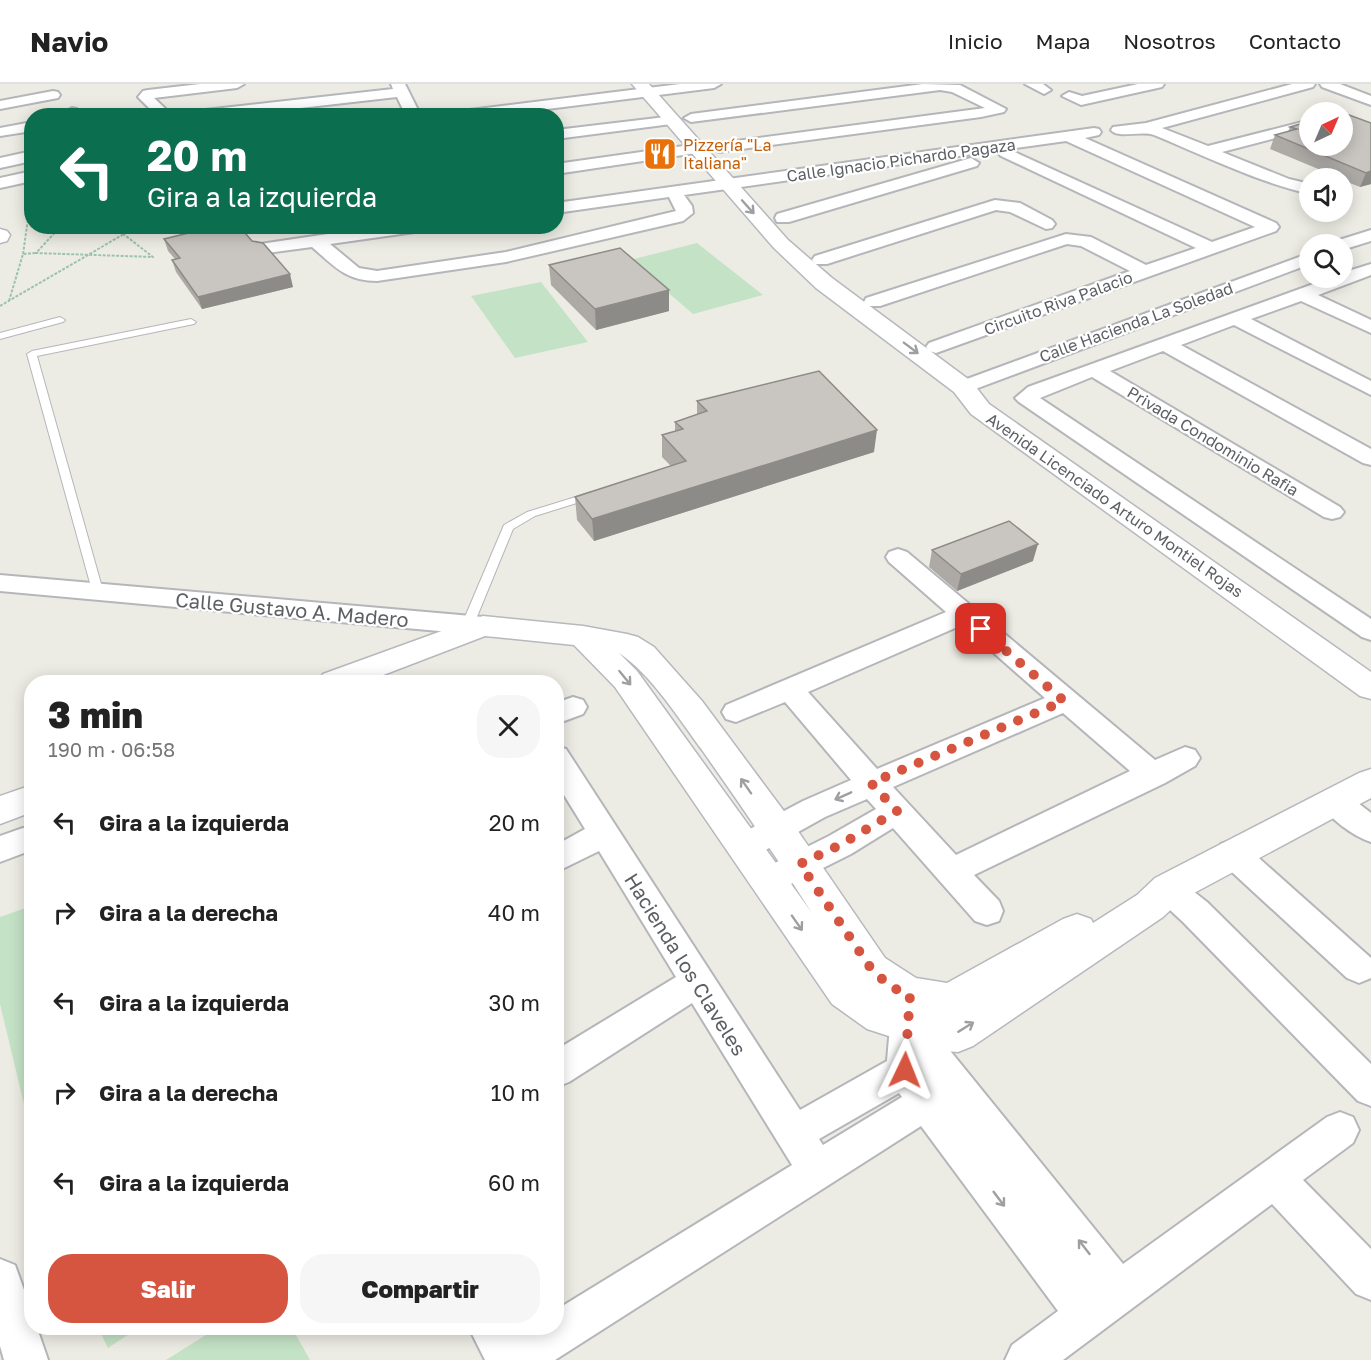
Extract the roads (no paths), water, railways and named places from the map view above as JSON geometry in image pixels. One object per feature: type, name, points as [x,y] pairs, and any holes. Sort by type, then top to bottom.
[{"type":"main road","name":"Avenida Licenciado Arturo Montiel Rojas","points":[[653,87],[682,119],[719,147],[738,182],[781,243],[824,283],[974,383]]},
{"type":"main road","name":"Avenida Licenciado Arturo Montiel Rojas","points":[[682,119],[698,150],[783,218],[821,260],[873,302],[936,347],[974,383],[980,409],[1371,688]]},
{"type":"main road","name":"Calle Gustavo A. Madero","points":[[475,625],[584,636],[627,644],[643,654],[690,708],[776,828],[872,970],[891,987],[908,1010]]},
{"type":"main road","points":[[350,675],[475,625]]},
{"type":"main road","points":[[584,636],[626,679],[846,992],[881,1016],[908,1010],[930,1000],[951,1001],[1138,896],[1168,889],[1232,853],[1371,782]]},
{"type":"main road","points":[[0,810],[24,801]]},
{"type":"street","points":[[157,108],[145,97],[148,94],[237,84]]},
{"type":"street","points":[[508,108],[653,87],[714,84]]},
{"type":"street","points":[[1100,109],[1075,99],[1157,84]]},
{"type":"street","points":[[1118,130],[1147,127],[1308,84]]},
{"type":"street","points":[[1327,84],[1371,101]]},
{"type":"street","points":[[564,134],[940,86],[956,88],[999,109],[719,147]]},
{"type":"street","points":[[248,108],[400,88],[410,108]]},
{"type":"street","points":[[0,105],[53,95]]},
{"type":"street","points":[[1353,113],[1371,108]]},
{"type":"street","points":[[1147,127],[1284,183],[1299,186]]},
{"type":"street","points":[[1205,152],[1299,127]]},
{"type":"street","points":[[0,132],[24,128]]},
{"type":"street","name":"Calle Ignacio Pichardo Pagaza","points":[[564,207],[1094,132]]},
{"type":"street","points":[[1068,136],[1270,227],[1145,272]]},
{"type":"street","points":[[783,218],[1006,153],[1028,143]]},
{"type":"street","points":[[564,168],[698,150]]},
{"type":"street","points":[[1006,153],[1210,248]]},
{"type":"street","points":[[0,162],[24,158]]},
{"type":"street","points":[[0,183],[24,178]]},
{"type":"street","points":[[315,241],[353,272],[361,276],[377,276],[506,257],[677,217],[685,213],[684,206],[673,191]]},
{"type":"street","points":[[821,260],[995,205],[1014,207],[1046,224]]},
{"type":"street","points":[[267,248],[365,234]]},
{"type":"street","points":[[1353,241],[1371,235]]},
{"type":"street","name":"Circuito Riva Palacio","points":[[873,302],[1066,239],[1085,242],[1145,272]]},
{"type":"street","name":"Calle Hacienda La Soledad","points":[[974,383],[1299,262]]},
{"type":"street","points":[[1095,370],[1370,271]]},
{"type":"street","name":"Circuito Riva Palacio","points":[[936,347],[1145,272]]},
{"type":"street","points":[[1302,294],[1371,327]]},
{"type":"street","points":[[1235,318],[1371,389]]},
{"type":"street","points":[[1165,344],[1371,458]]},
{"type":"street","name":"Avenida Licenciado Arturo Montiel Rojas","points":[[1095,370],[1035,391],[1026,398],[1371,631]]},
{"type":"street","name":"Privada Condominio Rafia","points":[[1095,370],[1332,512]]},
{"type":"street","points":[[898,557],[1064,701],[1154,775]]},
{"type":"street","name":"Calle Gustavo A. Madero","points":[[0,583],[475,625]]},
{"type":"street","points":[[735,712],[964,614]]},
{"type":"street","points":[[790,689],[871,783],[987,911]]},
{"type":"street","points":[[744,847],[776,828],[871,783],[1064,701]]},
{"type":"street","points":[[952,871],[1185,758]]},
{"type":"street","name":"Hacienda los Claveles","points":[[564,771],[817,1170]]},
{"type":"street","points":[[1334,801],[1371,830]]},
{"type":"street","points":[[768,881],[840,845],[897,811]]},
{"type":"street","points":[[564,856],[604,834]]},
{"type":"street","points":[[1232,853],[1359,968]]},
{"type":"street","points":[[1168,889],[1195,912],[1371,1089]]},
{"type":"street","points":[[564,1065],[697,982]]},
{"type":"street","points":[[908,1010],[905,1070],[926,1102],[978,1143],[1120,1293]]},
{"type":"street","points":[[908,1010],[978,1143],[1087,1316]]},
{"type":"street","points":[[793,1134],[905,1070]]},
{"type":"street","points":[[564,1330],[926,1102]]},
{"type":"street","points":[[1027,1360],[1340,1130]]},
{"type":"street","points":[[1274,1178],[1371,1280]]},
{"type":"street","points":[[0,1280],[26,1360]]},
{"type":"street","points":[[494,1335],[508,1360]]},
{"type":"street","points":[[516,1360],[556,1335]]},
{"type":"lane","points":[[0,336],[60,320]]},
{"type":"lane","points":[[97,591],[32,354],[190,322]]},
{"type":"lane","points":[[475,625],[508,527],[531,514],[609,490]]},
{"type":"place","name":"Pizzería \"La Italiana\"","points":[[660,154]]}]
